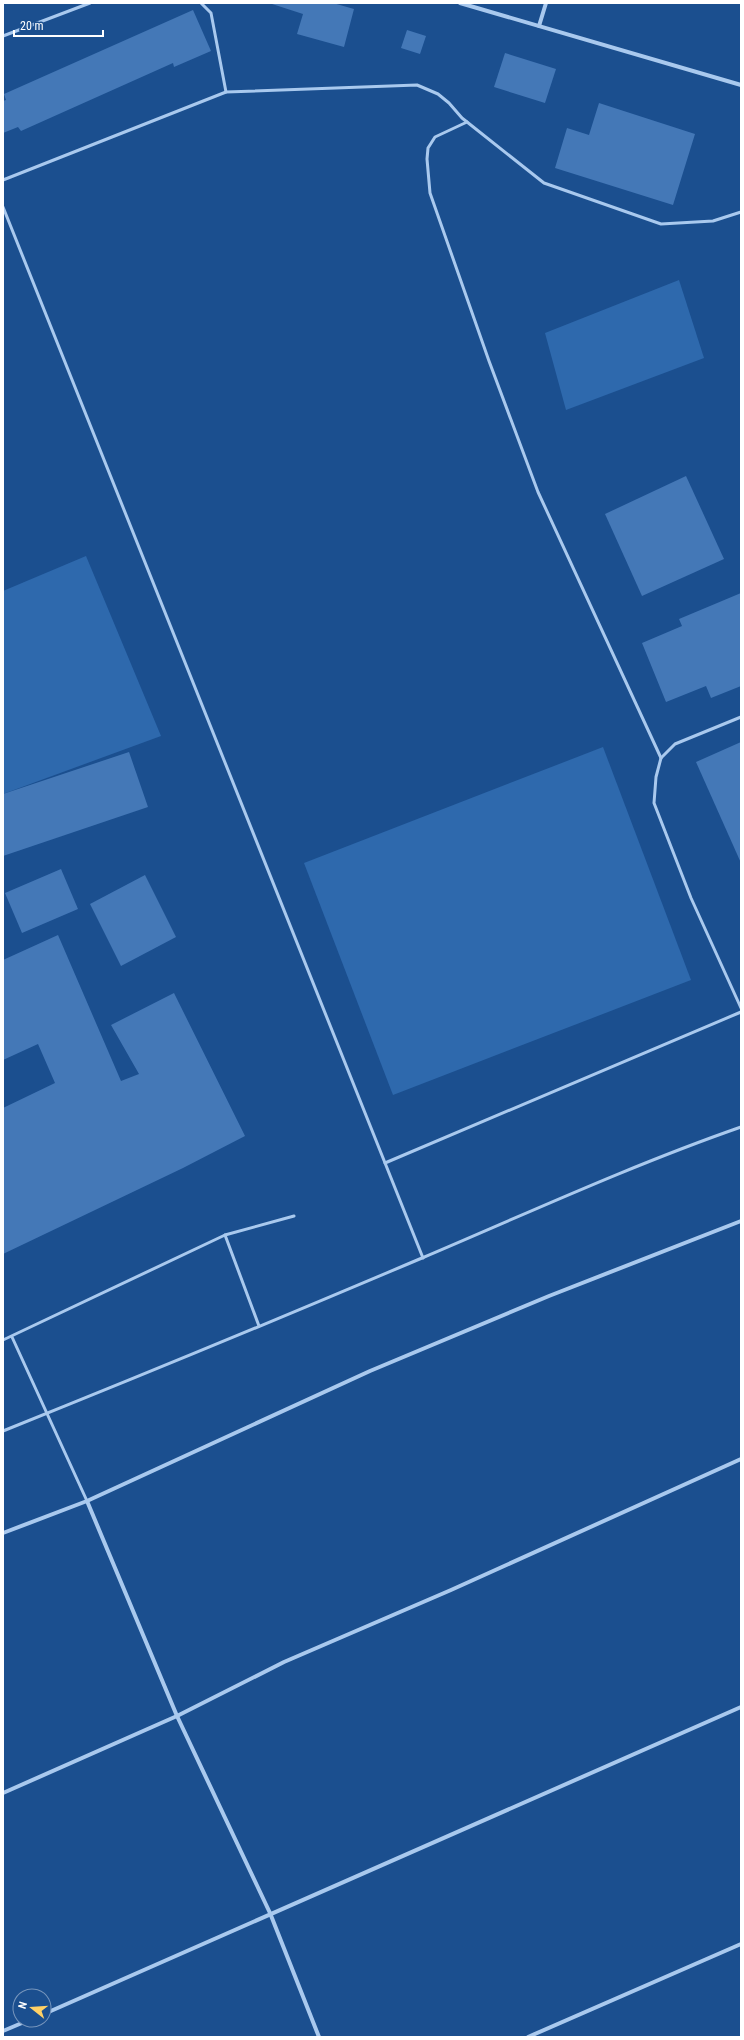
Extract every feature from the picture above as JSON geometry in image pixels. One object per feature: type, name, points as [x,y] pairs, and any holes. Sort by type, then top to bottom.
[{"type":"street","points":[[460,3],[741,85]]},
{"type":"street","points":[[539,26],[546,3]]},
{"type":"street","points":[[3,1533],[87,1501],[370,1371],[549,1296],[741,1221]]},
{"type":"street","points":[[3,1793],[177,1716],[284,1662],[466,1584],[741,1459]]},
{"type":"street","points":[[87,1501],[177,1716],[270,1913],[319,2037]]},
{"type":"street","points":[[52,2010],[270,1913],[741,1707]]},
{"type":"street","points":[[528,2037],[741,1944]]},
{"type":"lane","points":[[3,36],[90,3]]},
{"type":"lane","points":[[200,3],[211,13],[226,92]]},
{"type":"lane","points":[[3,180],[226,92],[417,85],[438,94],[467,122],[544,182],[661,224],[713,221],[741,212]]},
{"type":"lane","points":[[467,122],[434,137],[428,148],[427,159],[430,193],[489,361],[538,492],[661,758]]},
{"type":"lane","points":[[3,207],[423,1258]]},
{"type":"lane","points":[[741,717],[675,744],[661,758],[656,777],[654,803],[691,898],[741,1008]]},
{"type":"lane","points":[[385,1163],[741,1012]]},
{"type":"lane","points":[[3,1431],[423,1258],[605,1179],[687,1146],[741,1127]]},
{"type":"lane","points":[[3,1340],[225,1235],[294,1216]]},
{"type":"lane","points":[[225,1235],[259,1326]]},
{"type":"lane","points":[[12,1337],[87,1501]]},
{"type":"shaded area","points":[[679,280],[704,358],[566,410],[545,333]]},
{"type":"shaded area","points":[[86,556],[161,736],[3,794],[3,591]]},
{"type":"shaded area","points":[[603,747],[691,980],[393,1095],[304,863]]},
{"type":"building","points":[[269,3],[333,3],[354,9],[344,47],[297,34],[303,14]]},
{"type":"building","points":[[193,10],[211,51],[174,67],[173,63],[21,131],[18,127],[3,133],[3,101],[6,100],[4,94]]},
{"type":"building","points":[[407,30],[426,36],[420,54],[401,48]]},
{"type":"building","points":[[505,53],[556,69],[545,103],[494,87]]},
{"type":"building","points":[[599,103],[695,134],[673,205],[555,168],[567,128],[589,135]]},
{"type":"building","points":[[686,476],[724,559],[642,596],[605,514]]},
{"type":"building","points":[[741,593],[741,686],[711,698],[706,686],[666,702],[642,643],[682,626],[679,619]]},
{"type":"building","points":[[741,742],[741,863],[696,762]]},
{"type":"building","points":[[129,752],[148,807],[3,856],[3,794]]},
{"type":"building","points":[[61,869],[78,909],[22,933],[5,893]]},
{"type":"building","points":[[145,875],[176,937],[121,966],[90,904]]},
{"type":"building","points":[[58,935],[121,1081],[139,1074],[111,1025],[174,993],[245,1136],[183,1168],[3,1254],[3,1108],[55,1083],[38,1044],[3,1060],[3,960]]}]
